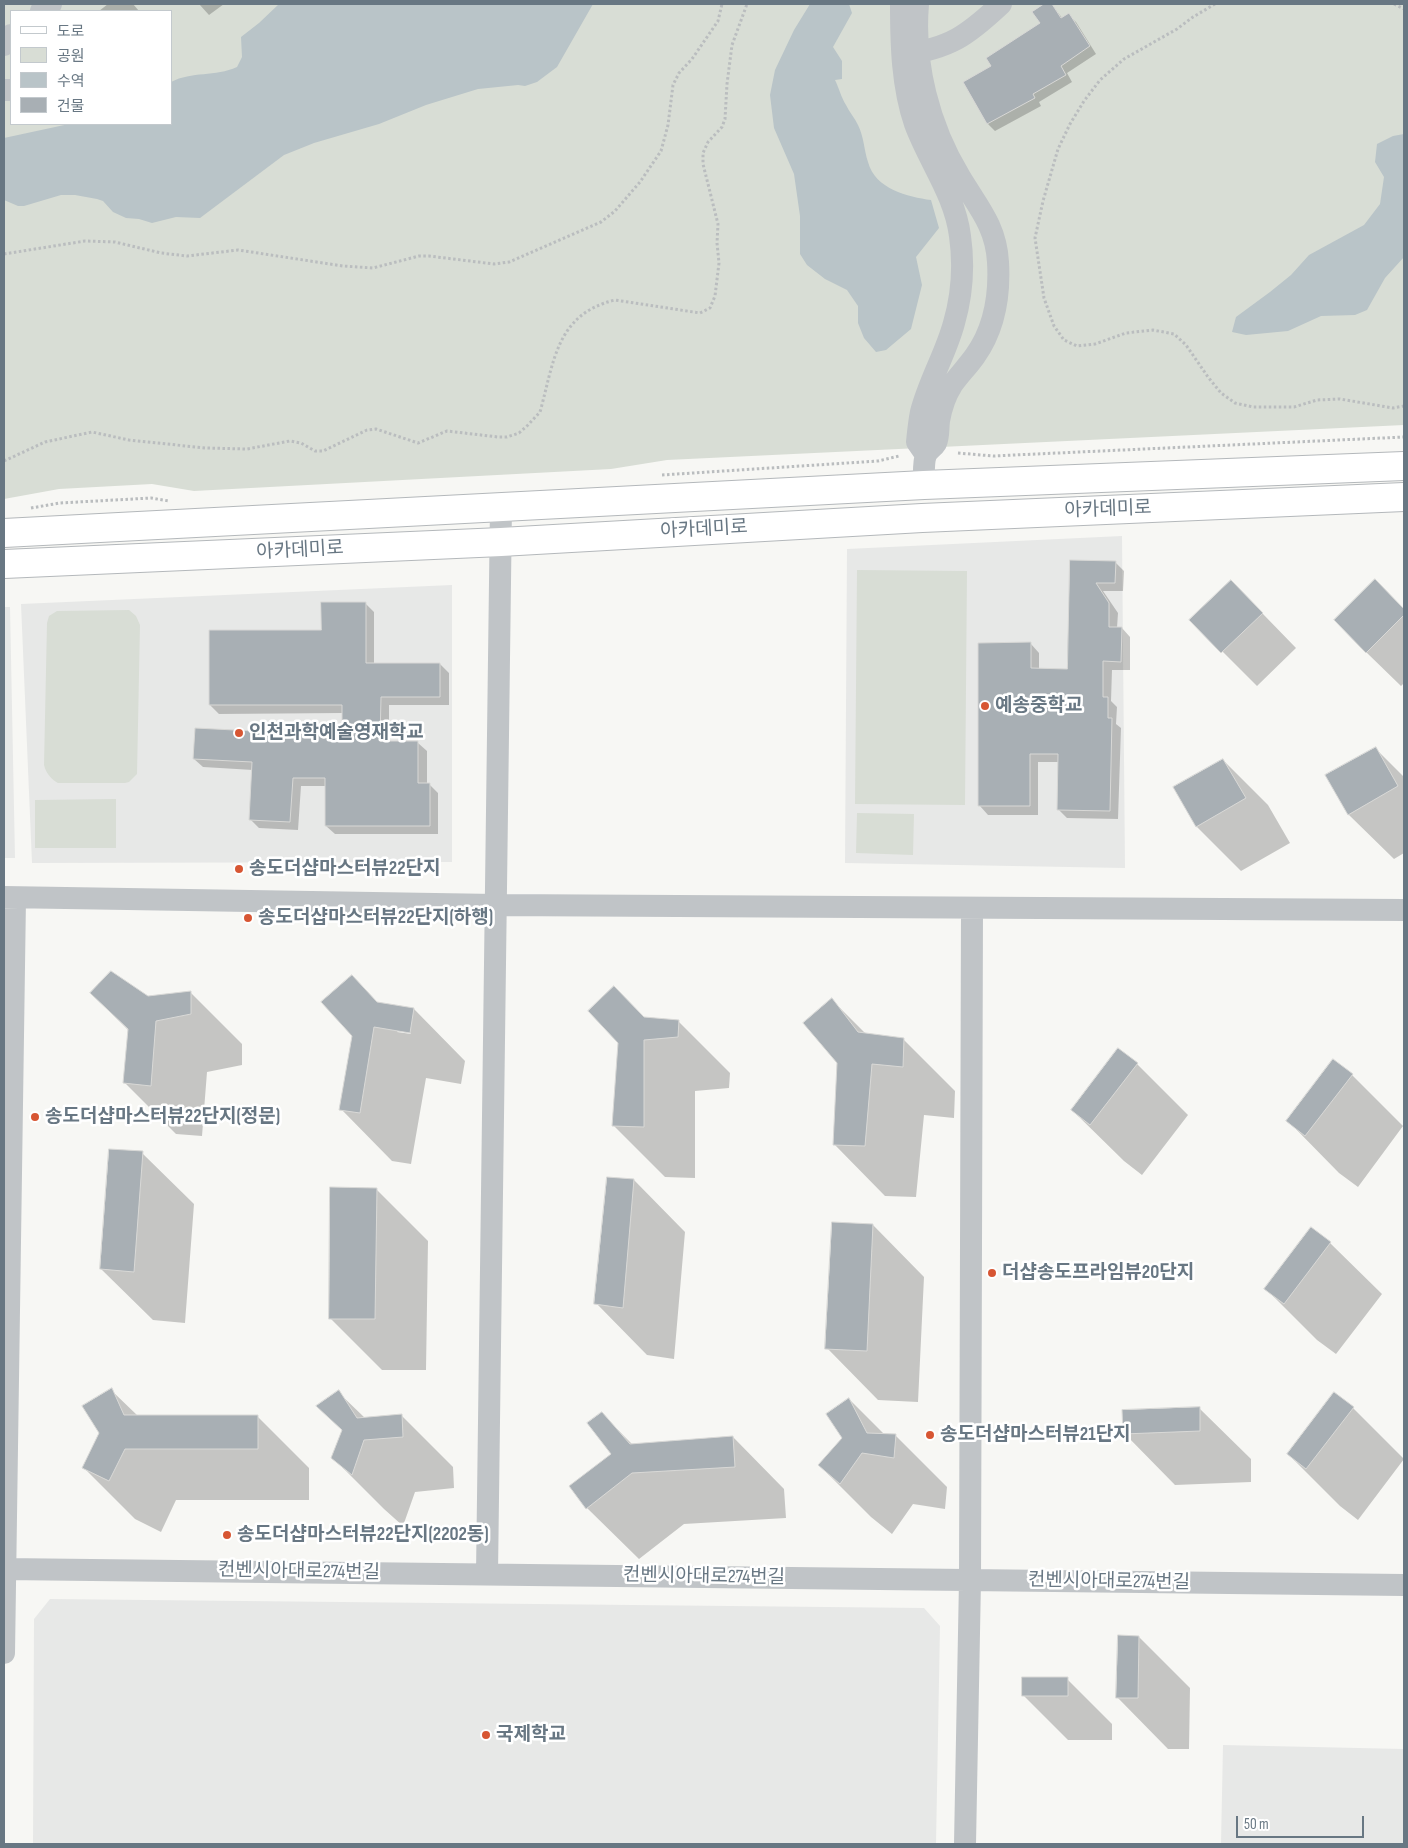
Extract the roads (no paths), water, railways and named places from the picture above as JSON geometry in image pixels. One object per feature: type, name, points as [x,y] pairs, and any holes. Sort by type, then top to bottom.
[{"type":"main road","name":"아카데미로","points":[[4,533],[924,485],[1404,466]]},
{"type":"main road","name":"아카데미로","points":[[4,564],[500,542],[922,518],[1404,497]]},
{"type":"street","points":[[901,4],[910,54],[932,118],[960,177],[982,210],[991,228],[997,247],[998,260],[999,283],[994,318],[988,335],[952,386],[943,405],[936,443],[926,455],[924,485]]},
{"type":"street","points":[[918,4],[916,26],[905,80],[914,122],[928,156],[946,188],[955,212],[960,234],[962,264],[954,323],[921,412],[917,442],[926,455]]},
{"type":"street","points":[[910,54],[940,48],[958,40],[979,25],[1000,4]]},
{"type":"street","points":[[962,264],[998,260]]},
{"type":"street","points":[[954,323],[988,335]]},
{"type":"street","points":[[487,1574],[501,506]]},
{"type":"street","points":[[4,1654],[9,898],[496,904],[1404,910]]},
{"type":"street","points":[[965,1844],[970,1580],[972,908]]},
{"type":"street","name":"컨벤시아대로274번길","points":[[4,1569],[1404,1585]]},
{"type":"water","points":[[279,4],[593,4],[557,67],[537,82],[525,86],[478,89],[426,105],[379,124],[314,143],[284,155],[200,218],[176,217],[152,223],[126,218],[113,212],[103,201],[75,195],[61,195],[24,206],[18,206],[4,200],[4,138],[64,125],[172,125],[172,82],[187,76],[220,72],[237,67],[242,57],[241,37]]},
{"type":"water","points":[[810,4],[849,4],[852,13],[833,47],[842,61],[842,79],[835,80],[844,102],[857,122],[872,171],[878,179],[894,190],[912,197],[931,200],[939,228],[916,257],[922,285],[911,329],[886,350],[876,352],[864,338],[858,323],[858,306],[847,290],[825,279],[807,265],[800,254],[800,216],[794,174],[774,128],[770,95],[775,70],[794,30]]},
{"type":"water","points":[[1404,134],[1404,257],[1385,278],[1367,310],[1355,315],[1321,316],[1288,331],[1246,335],[1232,332],[1236,317],[1291,275],[1309,255],[1364,225],[1380,204],[1384,177],[1375,162],[1377,144],[1393,136]]},
{"type":"place","name":"예송중학교","points":[[985,706]]},
{"type":"place","name":"인천과학예술영재학교","points":[[239,733]]},
{"type":"place","name":"송도더샵마스터뷰22단지","points":[[239,869]]},
{"type":"place","name":"송도더샵마스터뷰22단지(하행)","points":[[248,918]]},
{"type":"place","name":"송도더샵마스터뷰22단지(정문)","points":[[35,1117]]},
{"type":"place","name":"더샵송도프라임뷰20단지","points":[[992,1273]]},
{"type":"place","name":"송도더샵마스터뷰21단지","points":[[930,1435]]},
{"type":"place","name":"송도더샵마스터뷰22단지(2202동)","points":[[227,1535]]},
{"type":"place","name":"국제학교","points":[[486,1735]]}]
